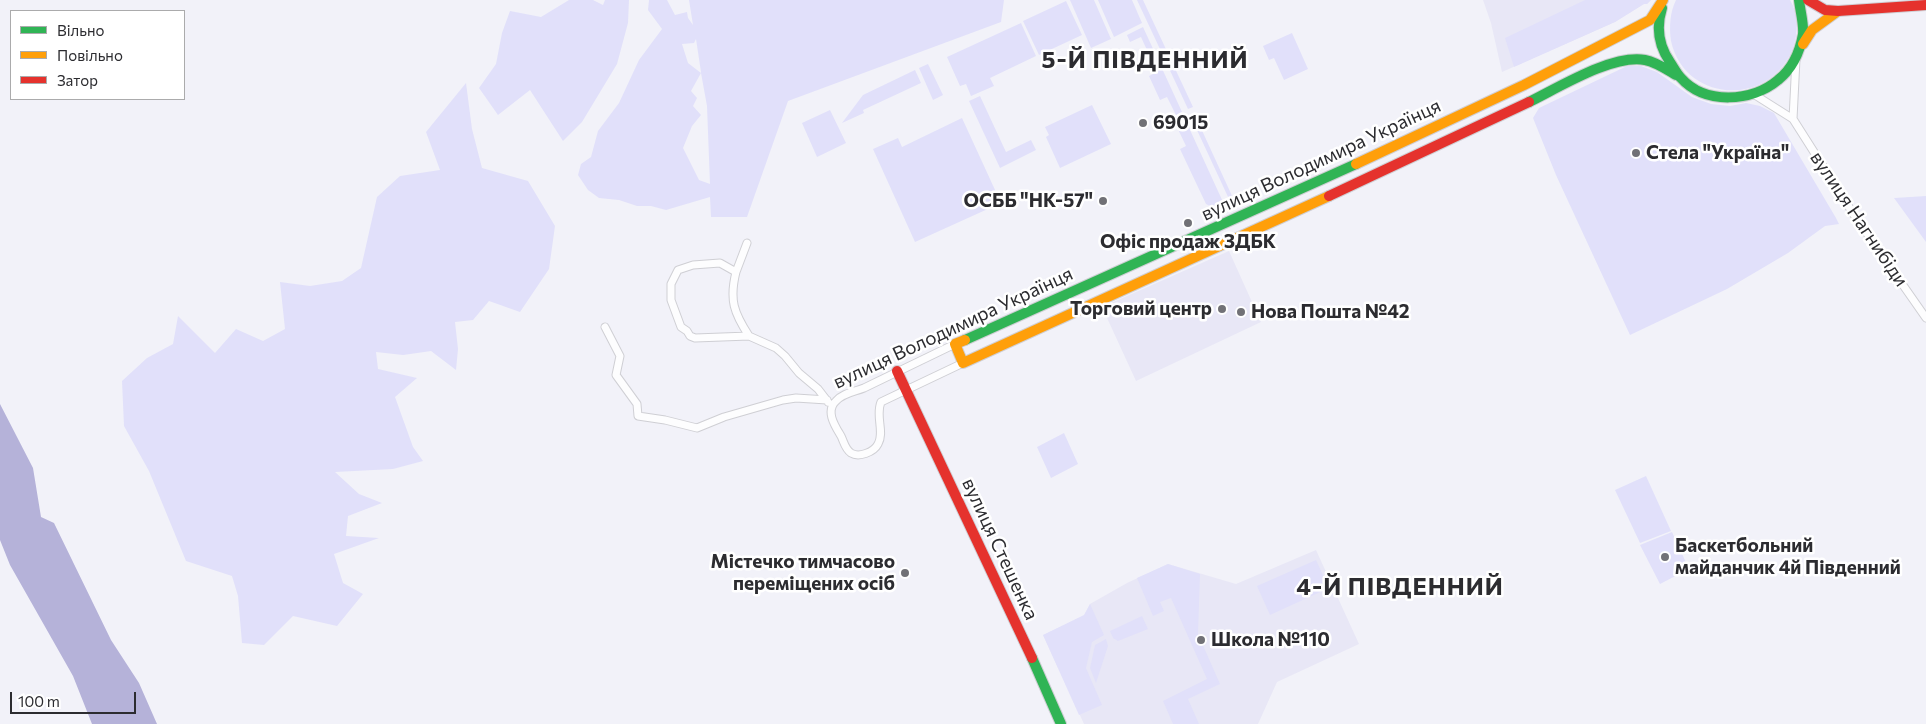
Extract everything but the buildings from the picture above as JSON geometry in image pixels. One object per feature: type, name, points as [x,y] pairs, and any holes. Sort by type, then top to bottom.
[{"type":"street","name":"вулиця Володимира Українця","points":[[1664,0],[1659,14],[1662,47],[1676,75]]},
{"type":"street","name":"вулиця Володимира Українця","points":[[1664,0],[1650,20],[1642,25],[1524,85],[1246,214],[955,344],[829,403],[831,415],[845,446],[851,453],[856,454],[867,453],[875,449],[880,442],[878,410],[881,402],[906,389],[1284,217],[1606,65],[1626,60],[1643,59],[1660,64],[1700,92],[1718,98],[1737,99],[1755,95],[1772,86],[1786,74],[1812,30],[1838,11]]},
{"type":"street","name":"вулиця Володимира Українця","points":[[1796,58],[1802,43],[1804,27],[1798,0]]},
{"type":"street","points":[[1808,0],[1825,10],[1838,11],[1926,5]]},
{"type":"street","points":[[1793,119],[1796,58]]},
{"type":"street","name":"вулиця Нагнибіди","points":[[1755,95],[1793,119],[1854,215],[1926,318]]},
{"type":"street","points":[[747,243],[731,291],[738,319],[749,336]]},
{"type":"street","points":[[736,272],[720,263],[694,265],[678,270],[671,284],[671,300],[681,327],[690,336],[695,338],[749,336],[776,348],[799,373],[818,389],[829,403]]},
{"type":"street","points":[[605,327],[620,356],[616,375],[637,404],[638,416],[666,420],[697,428],[724,416],[783,400],[796,398],[829,403]]},
{"type":"street","points":[[955,344],[963,363]]},
{"type":"street","name":"вулиця Стешенка","points":[[897,371],[1009,608],[1061,724]]},
{"type":"shaded area","points":[[569,0],[593,0],[603,5],[605,0],[629,0],[628,23],[617,64],[582,122],[563,141],[530,90],[498,115],[479,88],[496,64],[502,33],[510,11],[541,17]]},
{"type":"shaded area","points":[[649,0],[667,0],[675,15],[687,12],[688,18],[693,25],[689,0],[1004,0],[1001,22],[788,101],[747,217],[711,217],[710,197],[666,210],[651,206],[637,206],[619,200],[599,198],[588,190],[578,175],[581,164],[591,157],[598,131],[619,103],[639,60],[662,29],[648,10]],"holes":[[[696,39],[701,73],[688,63],[682,44],[694,43]],[[701,73],[707,106],[710,184],[699,180],[683,148],[692,126],[701,115],[693,106],[697,98],[691,91]]]},
{"type":"shaded area","points":[[1070,0],[1094,0],[1111,39],[1091,48]]},
{"type":"shaded area","points":[[1098,0],[1132,0],[1142,23],[1114,37]]},
{"type":"shaded area","points":[[1137,0],[1143,0],[1193,107],[1188,109]]},
{"type":"shaded area","points":[[1483,0],[1651,0],[1615,22],[1502,72],[1491,23]]},
{"type":"shaded area","points":[[1585,0],[1651,0],[1615,22],[1514,67],[1505,38]]},
{"type":"shaded area","points":[[1676,0],[1790,0],[1795,11],[1797,24],[1793,48],[1782,67],[1767,81],[1748,88],[1729,90],[1710,86],[1693,77],[1679,62],[1671,41],[1670,30],[1672,10]]},
{"type":"shaded area","points":[[1066,1],[1082,35],[1039,55],[1023,21]]},
{"type":"shaded area","points":[[1021,23],[1036,56],[990,78],[994,86],[971,96],[966,84],[960,86],[947,57]]},
{"type":"shaded area","points":[[1143,27],[1182,112],[1176,115],[1167,97],[1160,100],[1149,76],[1157,72],[1141,37],[1130,42],[1127,35]]},
{"type":"shaded area","points":[[1292,33],[1308,69],[1284,80],[1274,58],[1269,60],[1263,46]]},
{"type":"shaded area","points":[[928,64],[943,95],[933,100],[919,68]]},
{"type":"shaded area","points":[[1627,66],[1641,66],[1657,72],[1692,97],[1711,104],[1730,106],[1746,103],[1760,106],[1774,113],[1839,224],[1825,226],[1788,253],[1727,289],[1630,335],[1556,175],[1533,118],[1539,108]]},
{"type":"shaded area","points":[[915,70],[921,83],[863,110],[864,113],[842,123],[863,95]]},
{"type":"shaded area","points":[[466,83],[472,129],[482,168],[528,181],[555,226],[549,269],[520,312],[489,301],[473,320],[455,322],[458,349],[456,370],[431,351],[403,355],[376,352],[378,369],[417,378],[395,397],[413,447],[423,461],[393,469],[335,472],[359,494],[382,503],[348,516],[346,536],[379,538],[334,554],[343,583],[363,594],[337,626],[293,616],[264,645],[242,643],[238,596],[232,576],[186,561],[149,471],[124,426],[122,381],[147,358],[173,344],[178,316],[215,353],[236,329],[263,341],[285,329],[280,282],[310,286],[342,281],[361,268],[377,197],[400,176],[440,170],[426,132]]},
{"type":"shaded area","points":[[980,96],[1006,152],[1031,140],[1036,150],[1000,168],[969,101]]},
{"type":"shaded area","points":[[1092,105],[1111,144],[1060,168],[1046,137],[1049,135],[1045,127]]},
{"type":"shaded area","points":[[830,110],[846,143],[817,157],[802,123]]},
{"type":"shaded area","points":[[1194,113],[1233,198],[1229,199],[1190,115]]},
{"type":"shaded area","points":[[962,118],[1001,203],[915,242],[873,149],[898,138],[902,147]]},
{"type":"shaded area","points":[[1185,119],[1223,202],[1212,207],[1206,204],[1180,149],[1186,146],[1175,123]]},
{"type":"shaded area","points":[[1926,196],[1926,242],[1894,198]]},
{"type":"shaded area","points":[[1229,251],[1261,322],[1136,381],[1102,307]]},
{"type":"shaded area","points":[[0,404],[33,468],[41,517],[54,523],[111,640],[139,683],[157,724],[92,724],[73,676],[10,565],[0,540]]},
{"type":"shaded area","points":[[1064,433],[1078,464],[1051,478],[1037,447]]},
{"type":"shaded area","points":[[1646,476],[1671,531],[1640,543],[1615,490]]},
{"type":"shaded area","name":"Баскетбольний майданчик 4й Південний","points":[[1672,532],[1689,569],[1660,584],[1640,545]]},
{"type":"shaded area","name":"Школа №110","points":[[1316,550],[1359,644],[1277,682],[1258,724],[1084,724],[1043,635],[1084,616],[1090,604],[1127,583],[1168,564],[1236,584]]},
{"type":"shaded area","points":[[1316,560],[1329,588],[1270,615],[1257,586]]},
{"type":"shaded area","points":[[1168,564],[1200,574],[1198,634],[1220,684],[1188,699],[1199,724],[1173,724],[1163,701],[1207,679],[1171,598],[1160,602],[1164,611],[1153,616],[1137,578]]},
{"type":"shaded area","points":[[1090,604],[1104,635],[1092,642],[1086,668],[1102,705],[1079,715],[1043,635],[1084,615]]},
{"type":"shaded area","points":[[1142,616],[1148,629],[1118,641],[1113,638],[1110,631]]},
{"type":"shaded area","points":[[1106,639],[1108,646],[1096,683],[1090,668],[1095,645]]},
{"type":"traffic: fast","points":[[1662,8],[1659,22],[1661,43],[1666,56],[1678,75],[1691,87],[1703,93],[1729,97],[1755,93],[1778,80],[1787,71],[1800,47],[1803,34],[1799,0]]},
{"type":"traffic: fast","points":[[1529,102],[1570,81],[1617,62],[1645,60],[1657,64],[1676,75]]},
{"type":"traffic: fast","points":[[965,340],[1356,164]]},
{"type":"traffic: fast","points":[[1032,658],[1061,724]]},
{"type":"traffic: slow","points":[[1356,164],[1524,85],[1650,20],[1663,0]]},
{"type":"traffic: slow","points":[[1803,44],[1812,30],[1838,11]]},
{"type":"traffic: slow","points":[[965,340],[955,344],[963,363],[1329,196]]},
{"type":"traffic: jam","points":[[1808,0],[1825,10],[1838,11],[1926,5]]},
{"type":"traffic: jam","points":[[1329,196],[1529,102]]},
{"type":"traffic: jam","points":[[897,371],[1032,658]]},
{"type":"place","name":"69015","points":[[1143,123]]},
{"type":"place","name":"Стела \"Україна\"","points":[[1636,153]]},
{"type":"place","name":"ОСББ \"НК-57\"","points":[[1103,201]]},
{"type":"place","name":"Офіс продаж ЗДБК","points":[[1188,223]]},
{"type":"place","name":"Торговий центр","points":[[1222,309]]},
{"type":"place","name":"Нова Пошта №42","points":[[1241,312]]},
{"type":"place","name":"Баскетбольний майданчик 4й Південний","points":[[1665,557]]},
{"type":"place","name":"Містечко тимчасово переміщених осіб","points":[[905,573]]},
{"type":"place","name":"Школа №110","points":[[1201,640]]},
{"type":"district","name":"5-Й ПІВДЕННИЙ","points":[[1145,60]]},
{"type":"district","name":"4-Й ПІВДЕННИЙ","points":[[1400,587]]}]
